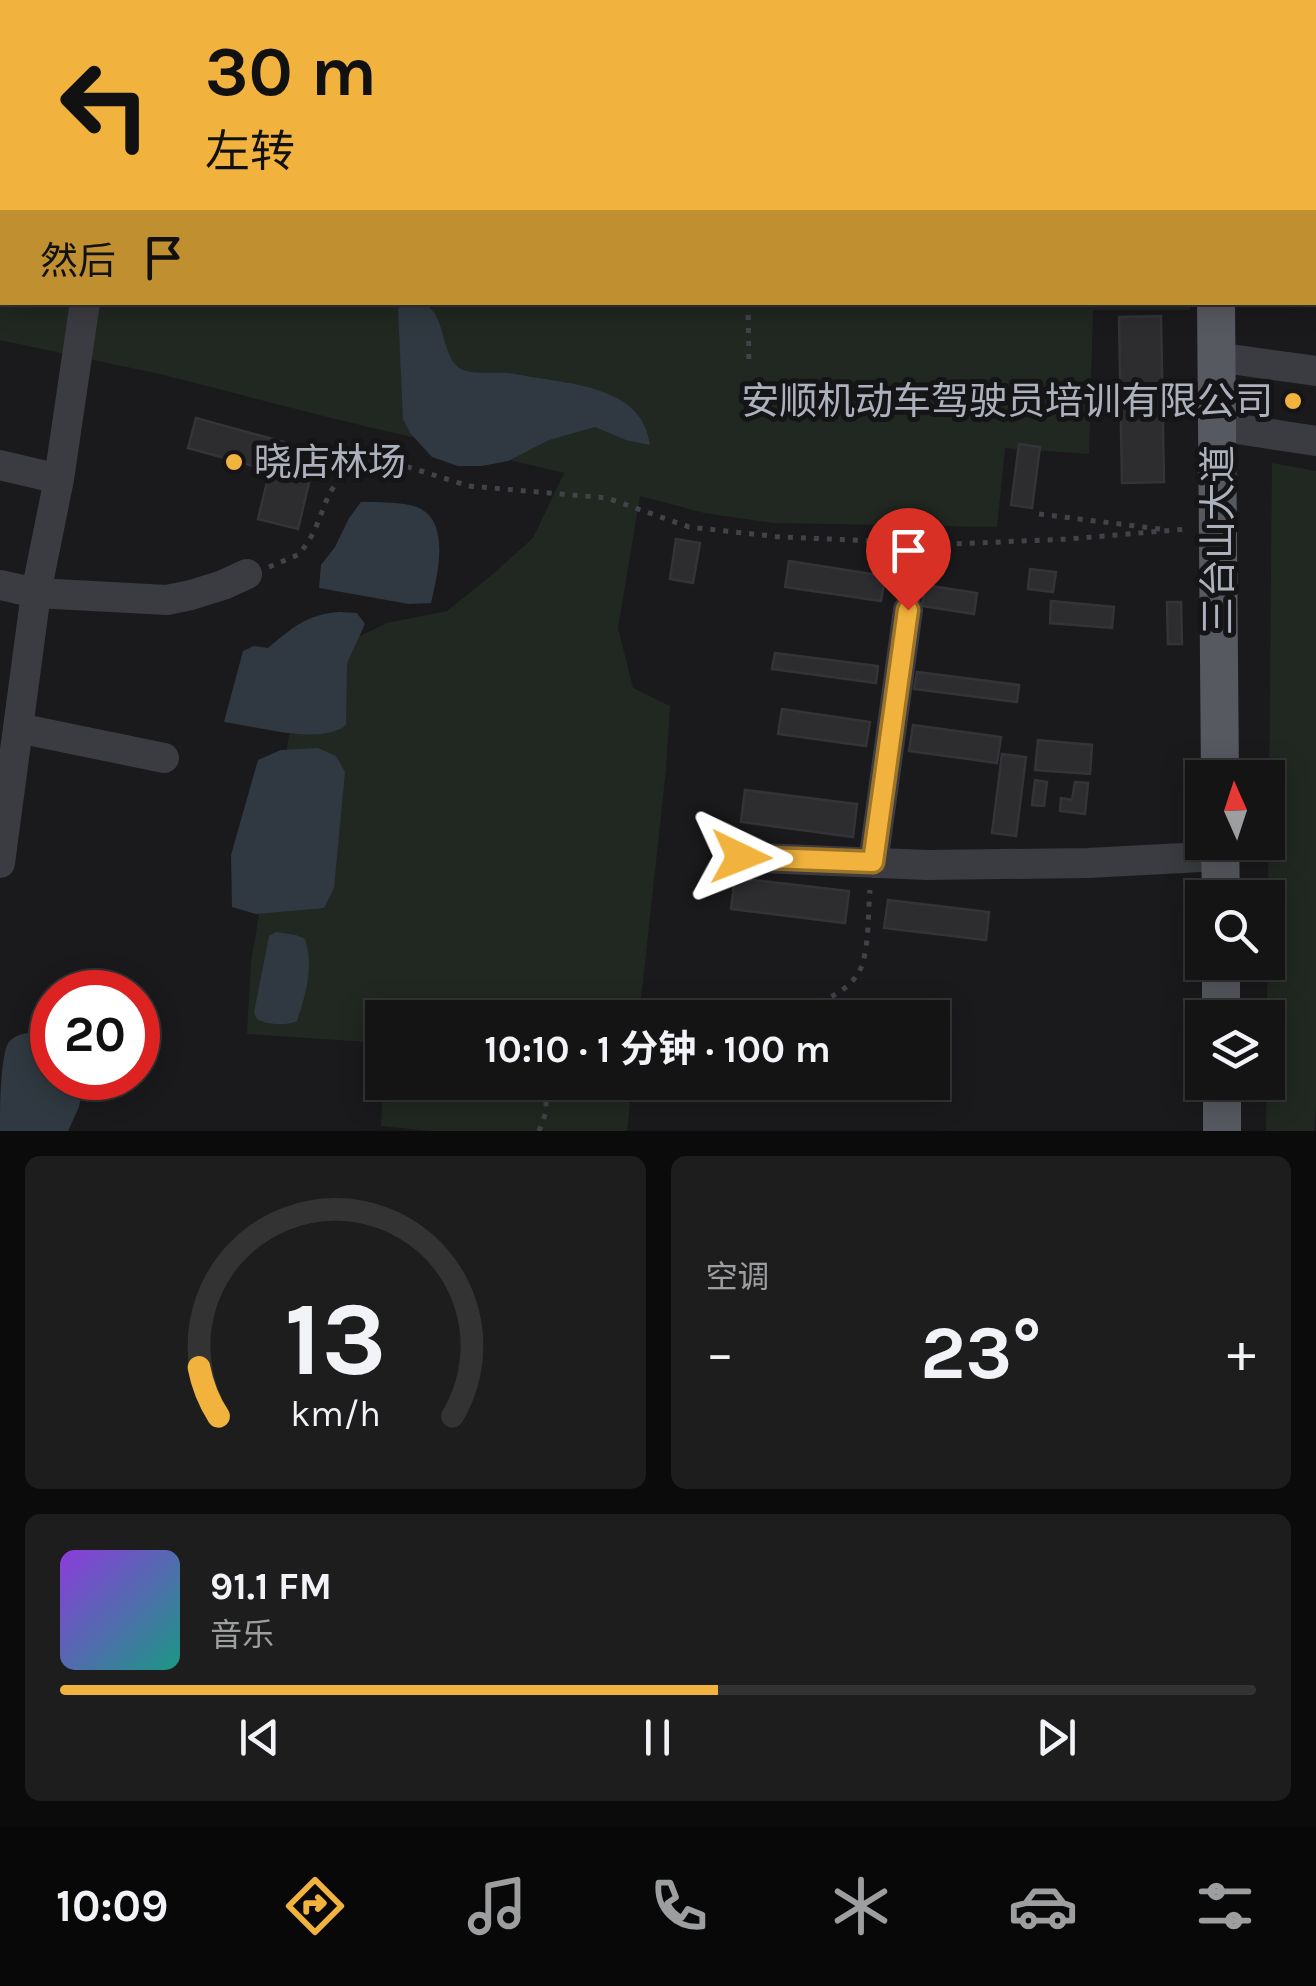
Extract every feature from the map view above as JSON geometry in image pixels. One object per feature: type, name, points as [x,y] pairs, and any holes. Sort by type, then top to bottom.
[{"type":"main road","name":"三台山大道","points":[[1216,305],[1220,760]]},
{"type":"main road","points":[[1222,1100],[1222,1131]]},
{"type":"street","points":[[0,863],[13,718],[59,478],[85,305]]},
{"type":"street","points":[[1216,357],[1316,372]]},
{"type":"street","points":[[1218,426],[1316,440]]},
{"type":"street","points":[[0,466],[59,478]]},
{"type":"street","points":[[0,585],[36,593],[167,600],[248,574]]},
{"type":"street","points":[[873,862],[908,610]]},
{"type":"street","points":[[13,718],[164,758]]},
{"type":"street","points":[[741,857],[927,865],[1088,863],[1185,853]]},
{"type":"path","points":[[748,305],[749,366]]},
{"type":"path","points":[[248,574],[300,554],[341,476],[362,460],[374,459],[469,486],[607,498],[688,526],[780,537],[952,544],[1039,542],[1218,526]]},
{"type":"path","points":[[1039,514],[1176,530]]},
{"type":"path","points":[[826,1000],[852,981],[862,963],[873,862]]},
{"type":"path","points":[[539,1131],[546,1100]]},
{"type":"shaded area","points":[[0,305],[1190,305],[1190,310],[1093,310],[1089,454],[1005,448],[997,527],[773,523],[704,513],[640,496],[618,628],[633,688],[670,706],[641,1000],[365,1000],[365,1042],[247,1034],[251,962],[295,700],[337,647],[387,623],[447,611],[493,574],[533,538],[564,473],[164,375],[0,340]]},
{"type":"shaded area","points":[[402,305],[426,305],[438,320],[451,359],[461,369],[512,373],[591,388],[623,402],[645,427],[650,445],[595,427],[549,440],[508,461],[482,466],[458,466],[432,457],[403,419],[398,309]]},
{"type":"shaded area","points":[[1272,463],[1316,471],[1314,1131],[1266,1131],[1266,1100],[1285,1100],[1285,1000],[1267,1000],[1267,980],[1285,980],[1285,880],[1268,880],[1268,860],[1285,860],[1285,760],[1269,760]]},
{"type":"shaded area","points":[[361,502],[410,505],[432,520],[439,561],[431,603],[409,604],[319,588],[321,565]]},
{"type":"shaded area","points":[[340,612],[357,613],[365,624],[347,663],[346,725],[335,731],[305,734],[224,722],[243,651],[254,646],[268,648],[309,619]]},
{"type":"shaded area","points":[[318,748],[336,756],[345,772],[334,888],[324,908],[256,914],[232,907],[231,855],[258,760],[281,750]]},
{"type":"shaded area","points":[[276,932],[305,939],[308,949],[309,970],[303,1001],[297,1021],[288,1024],[261,1021],[254,1013],[269,936]]},
{"type":"shaded area","points":[[30,1033],[30,1100],[80,1100],[68,1131],[0,1131],[5,1051],[8,1043]]},
{"type":"shaded area","points":[[382,1100],[630,1100],[627,1131],[429,1131],[381,1126]]},
{"type":"building","points":[[1161,316],[1164,482],[1122,483],[1119,317]]},
{"type":"building","points":[[196,418],[291,444],[283,474],[188,448]]},
{"type":"building","points":[[1019,444],[1040,447],[1032,508],[1011,505]]},
{"type":"building","points":[[269,474],[309,483],[298,529],[258,519]]},
{"type":"building","points":[[676,539],[700,543],[693,583],[670,579]]},
{"type":"building","points":[[789,561],[885,576],[881,601],[785,587]]},
{"type":"building","points":[[1030,569],[1056,572],[1053,592],[1028,589]]},
{"type":"building","points":[[925,585],[977,593],[974,614],[922,606]]},
{"type":"building","points":[[1051,601],[1114,607],[1112,628],[1050,623]]},
{"type":"building","points":[[1167,602],[1181,602],[1182,644],[1168,644]]},
{"type":"building","points":[[775,653],[878,666],[876,683],[772,669]]},
{"type":"building","points":[[917,672],[1019,685],[1017,702],[914,689]]},
{"type":"building","points":[[782,709],[870,722],[866,746],[778,734]]},
{"type":"building","points":[[913,725],[1001,737],[997,763],[909,751]]},
{"type":"building","points":[[1038,740],[1092,745],[1090,774],[1035,770]]},
{"type":"building","points":[[1002,754],[1026,757],[1016,836],[992,833]]},
{"type":"building","points":[[1035,780],[1047,782],[1044,806],[1032,805]]},
{"type":"building","points":[[1075,782],[1088,783],[1085,814],[1060,811],[1061,798],[1072,800]]},
{"type":"building","points":[[745,790],[857,804],[853,837],[741,822]]},
{"type":"building","points":[[735,878],[849,891],[845,923],[731,909]]},
{"type":"building","points":[[888,900],[989,912],[986,940],[884,928]]},
{"type":"place","name":"安顺机动车驾驶员培训有限公司","points":[[1293,401]]},
{"type":"place","name":"晓店林场","points":[[234,462]]},
{"type":"route","points":[[741,857],[873,862],[908,610]]}]
